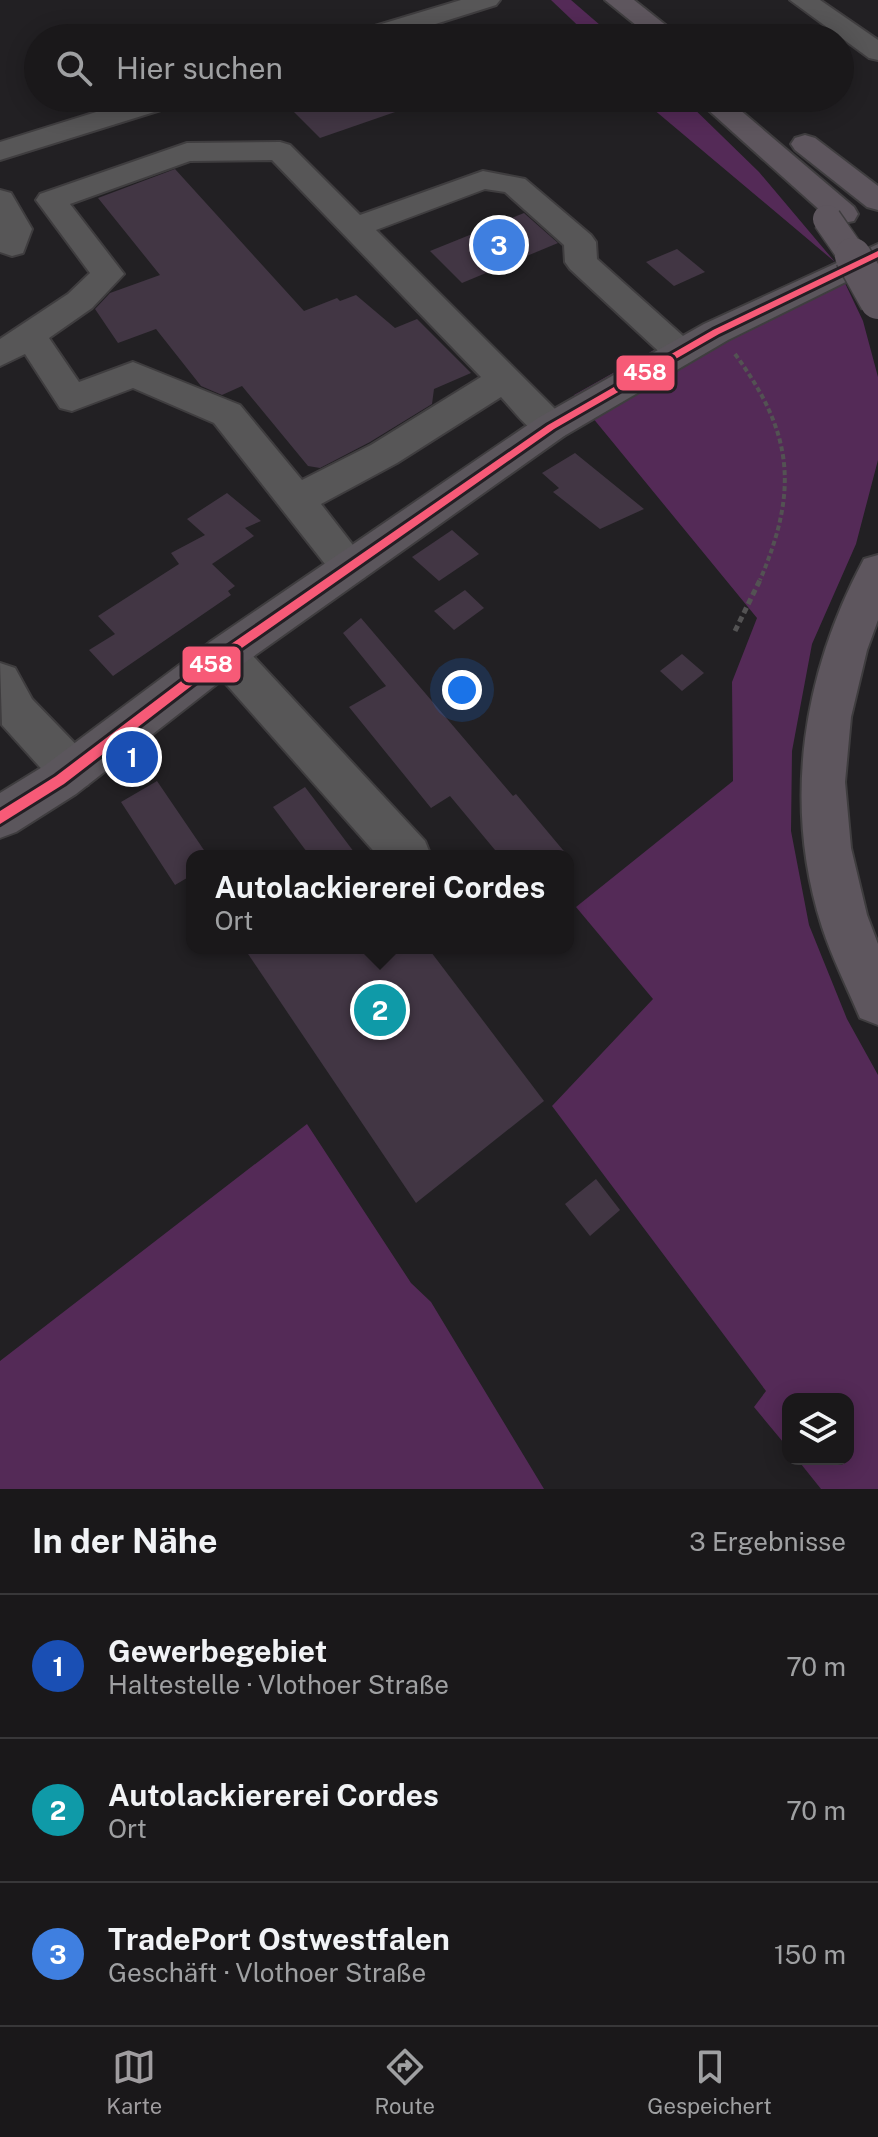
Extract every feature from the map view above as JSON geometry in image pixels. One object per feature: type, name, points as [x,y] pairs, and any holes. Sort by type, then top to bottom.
[{"type":"highway","points":[[603,0],[628,24]]},
{"type":"highway","points":[[618,0],[650,24]]},
{"type":"highway","points":[[725,112],[835,217],[878,245]]},
{"type":"highway","points":[[764,112],[878,201]]},
{"type":"highway","points":[[835,217],[878,301]]},
{"type":"highway","points":[[878,570],[846,651],[825,739],[820,780],[824,826],[843,916],[878,1000]]},
{"type":"main road","points":[[0,818],[72,771],[225,654],[551,427],[716,332],[878,254]]},
{"type":"street","points":[[409,24],[487,0]]},
{"type":"street","points":[[803,0],[838,24]]},
{"type":"street","points":[[854,35],[878,52]]},
{"type":"street","points":[[0,151],[125,112]]},
{"type":"street","points":[[0,355],[80,301],[108,274],[51,200],[187,152],[280,151],[551,427]]},
{"type":"street","points":[[354,228],[483,180],[514,185],[580,242],[581,262],[680,352]]},
{"type":"street","points":[[0,199],[16,229],[12,246]]},
{"type":"street","points":[[30,335],[72,399],[133,374],[227,414],[350,567]]},
{"type":"street","points":[[296,500],[384,454],[503,380]]},
{"type":"street","points":[[225,654],[403,850]]},
{"type":"street","points":[[0,680],[17,712],[72,771]]},
{"type":"path","points":[[716,332],[766,396],[785,448],[786,461],[787,486],[782,521],[752,601],[735,631]]},
{"type":"shaded area","points":[[551,0],[571,0],[599,24],[576,24]]},
{"type":"shaded area","points":[[657,112],[697,112],[759,172],[835,262]]},
{"type":"shaded area","points":[[835,262],[863,321],[878,377],[878,460],[856,544],[812,644],[792,751],[791,831],[809,925],[847,1019],[878,1075],[878,1489],[821,1489],[802,1465],[854,1465],[854,1393],[782,1393],[782,1441],[754,1407],[766,1391],[552,1106],[653,999],[576,907],[733,781],[732,682],[757,618],[574,395],[677,337]]},
{"type":"shaded area","points":[[307,1124],[411,1283],[431,1302],[544,1489],[0,1489],[0,1361]]},
{"type":"building","points":[[294,112],[395,112],[320,138]]},
{"type":"building","points":[[175,169],[304,311],[337,298],[340,301],[356,295],[395,328],[417,319],[471,373],[434,389],[432,404],[320,468],[308,466],[242,386],[222,395],[201,386],[156,329],[118,343],[95,309],[110,293],[160,275],[98,198]]},
{"type":"building","points":[[524,213],[558,243],[462,283],[430,251]]},
{"type":"building","points":[[677,249],[705,272],[674,286],[646,262]]},
{"type":"building","points":[[575,453],[644,509],[600,529],[553,492],[559,488],[542,473]]},
{"type":"building","points":[[227,493],[261,521],[245,528],[254,536],[212,564],[235,586],[228,591],[231,595],[113,676],[89,650],[115,634],[98,616],[179,564],[171,553],[205,535],[187,519]]},
{"type":"building","points":[[452,530],[479,554],[439,581],[412,557]]},
{"type":"building","points":[[465,590],[484,608],[454,630],[434,611]]},
{"type":"building","points":[[361,618],[563,850],[495,850],[450,796],[431,808],[349,707],[386,686],[343,633]]},
{"type":"building","points":[[682,654],[704,673],[682,691],[660,671]]},
{"type":"building","points":[[157,781],[204,850],[186,850],[186,879],[175,885],[121,802]]},
{"type":"building","points":[[305,787],[352,850],[305,850],[273,807]]},
{"type":"building","points":[[248,954],[433,954],[544,1101],[416,1203]]},
{"type":"building","points":[[596,1179],[620,1210],[590,1236],[565,1204]]},
{"type":"transit line","name":"458","points":[[0,818],[60,780],[225,654],[551,427],[716,332],[878,254]]},
{"type":"place","name":"TradePort Ostwestfalen","points":[[499,245]]},
{"type":"place","name":"Gewerbegebiet","points":[[132,757]]},
{"type":"place","name":"Autolackiererei Cordes","points":[[380,1010]]}]
